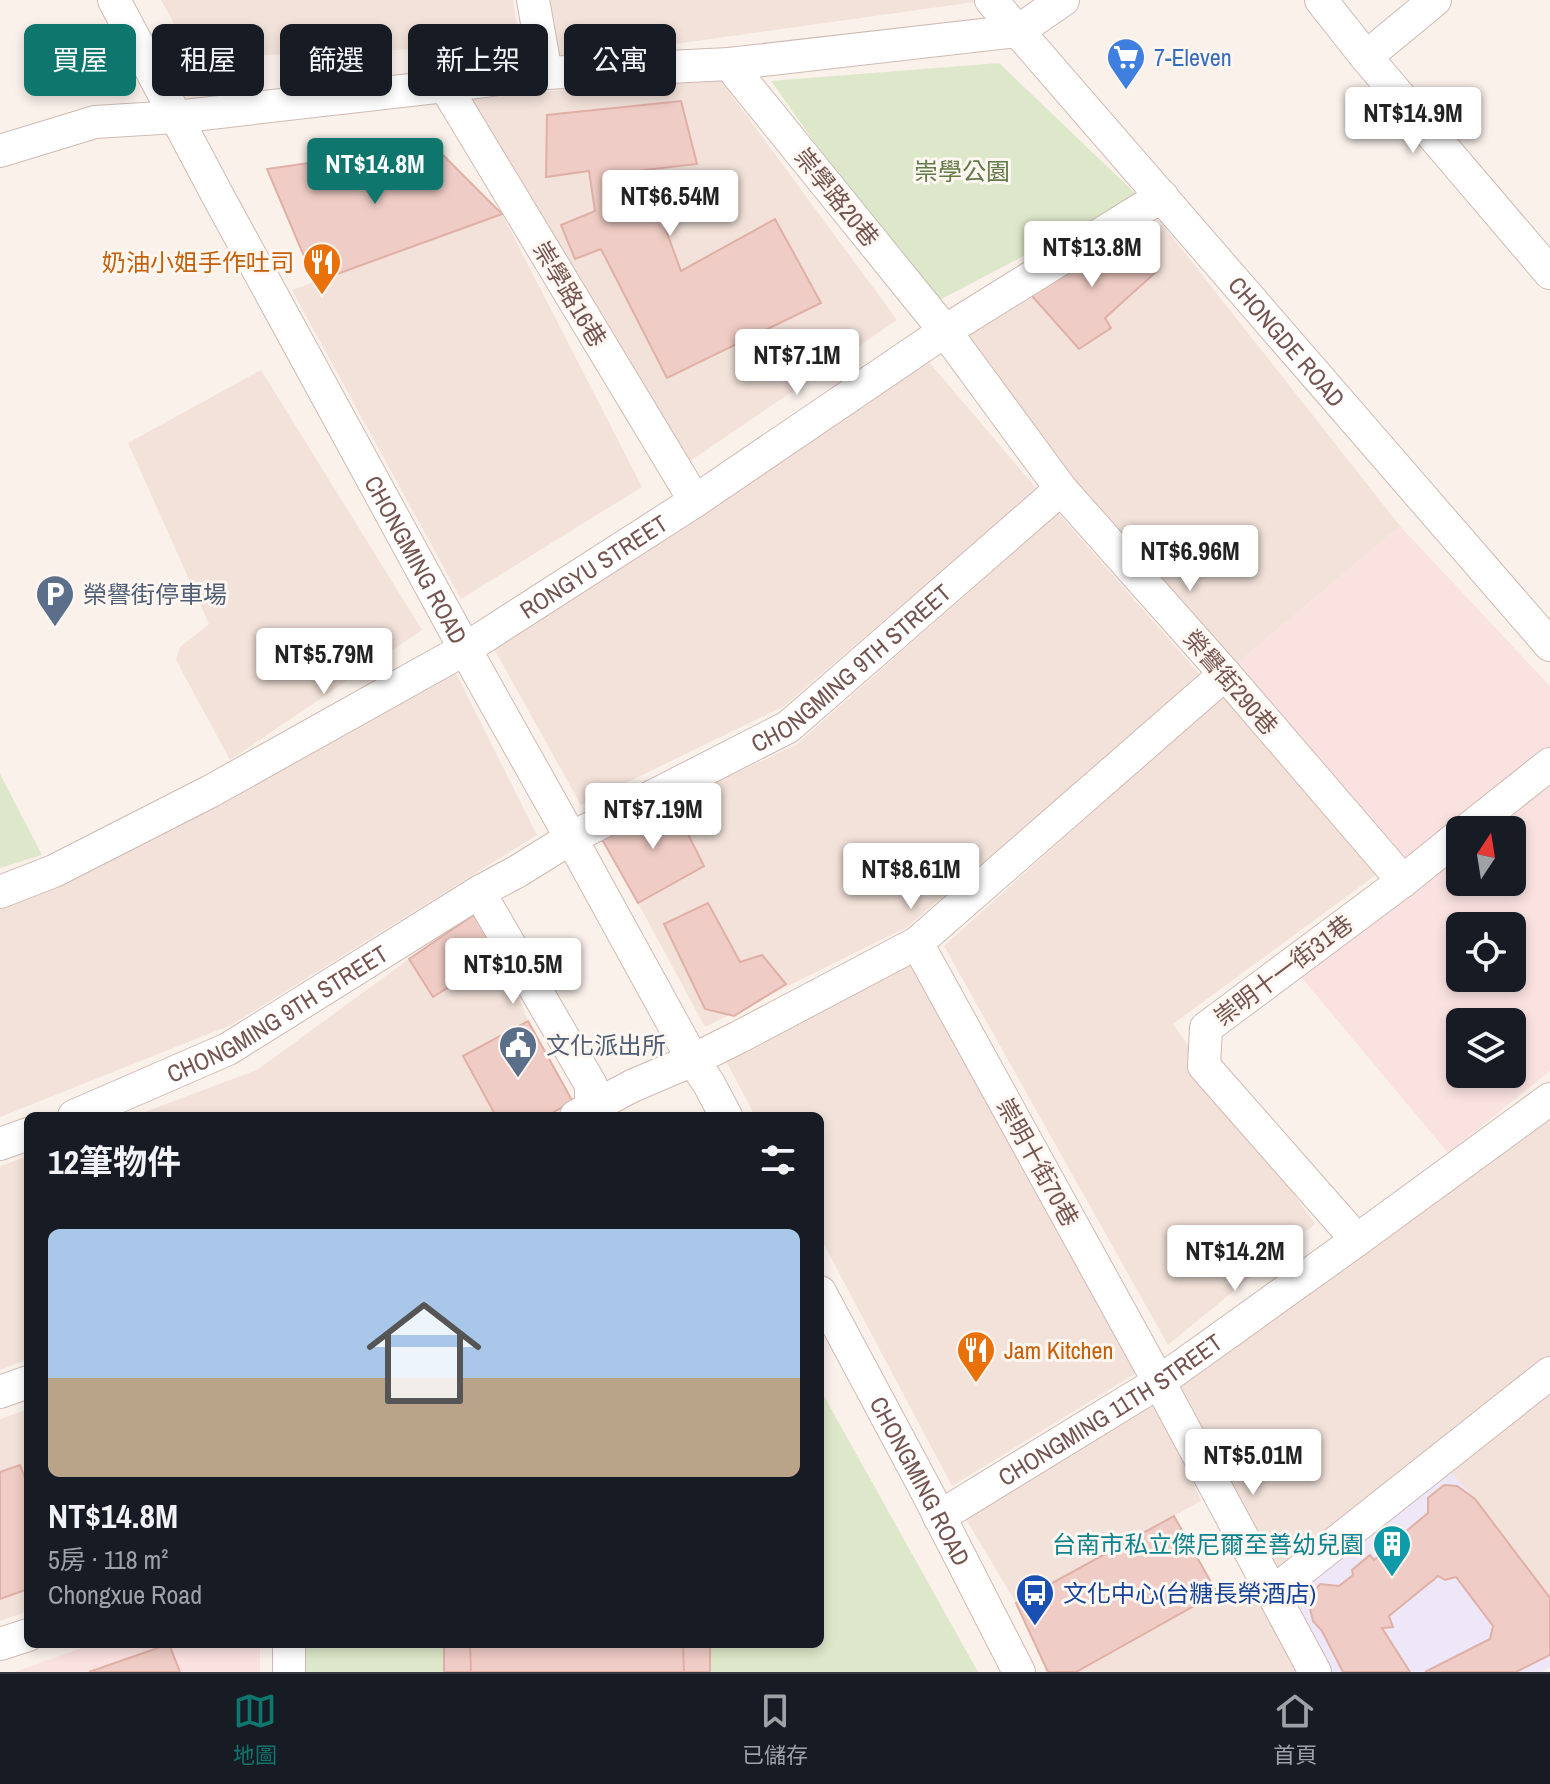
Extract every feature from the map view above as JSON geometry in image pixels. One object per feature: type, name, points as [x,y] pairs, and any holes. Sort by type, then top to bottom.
[{"type":"street","name":"CHONGMING ROAD","points":[[114,0],[465,649],[724,1112]]},
{"type":"street","points":[[533,0],[537,24]]},
{"type":"street","name":"CHONGDE ROAD","points":[[991,0],[1550,645]]},
{"type":"street","points":[[548,73],[729,64],[1018,31],[1063,0]]},
{"type":"street","points":[[1321,0],[1550,273]]},
{"type":"street","points":[[1366,57],[1435,0]]},
{"type":"street","name":"崇學路20巷","points":[[729,64],[945,331]]},
{"type":"street","points":[[0,151],[95,122],[176,117],[408,90]]},
{"type":"street","name":"崇學路16巷","points":[[451,96],[695,501]]},
{"type":"street","name":"RONGYU STREET","points":[[0,892],[54,871],[211,791],[465,649],[695,501],[945,331],[1162,196]]},
{"type":"street","name":"榮譽街290巷","points":[[945,331],[1061,489],[1403,881]]},
{"type":"street","name":"CHONGMING 9TH STREET","points":[[83,1112],[228,1049],[571,838],[788,727],[1061,489]]},
{"type":"street","points":[[584,1112],[632,1086],[693,1060],[917,943],[1225,674]]},
{"type":"street","points":[[1485,816],[1550,764]]},
{"type":"street","name":"崇明十一街31巷","points":[[1357,1240],[1204,1066],[1206,1028],[1446,846]]},
{"type":"street","points":[[479,892],[591,1085],[584,1112]]},
{"type":"street","name":"崇明十街70巷","points":[[917,943],[1315,1672]]},
{"type":"street","name":"CHONGMING 11TH STREET","points":[[939,1517],[1159,1382],[1550,1099]]},
{"type":"street","points":[[0,1144],[24,1135]]},
{"type":"street","name":"CHONGMING ROAD","points":[[824,1300],[1019,1672]]},
{"type":"street","points":[[1272,1593],[1550,1373]]},
{"type":"street","points":[[0,1392],[24,1383]]},
{"type":"street","points":[[0,1644],[24,1636]]},
{"type":"street","points":[[289,1648],[289,1672]]},
{"type":"shaded area","points":[[161,0],[513,0],[517,24],[408,24],[408,49],[392,50],[392,24],[280,24],[280,55],[264,55],[264,24],[174,24]]},
{"type":"shaded area","points":[[547,0],[982,1],[676,44],[676,24],[564,24],[564,59],[560,60]]},
{"type":"shaded area","points":[[716,74],[897,320],[680,468],[467,100],[548,96],[548,92],[564,90],[564,96],[676,96],[676,78]]},
{"type":"shaded area","points":[[502,214],[642,487],[461,599],[292,290]]},
{"type":"shaded area","points":[[1162,224],[1400,526],[1234,666],[945,328]]},
{"type":"shaded area","points":[[912,342],[1037,489],[784,706],[581,805],[483,629]]},
{"type":"shaded area","points":[[261,370],[422,630],[230,760],[176,660],[180,647],[209,624],[128,443]]},
{"type":"shaded area","points":[[1058,513],[1202,677],[907,927],[705,1027],[638,903],[704,866],[672,802],[796,745]]},
{"type":"shaded area","points":[[1400,526],[1550,686],[1550,1071],[1448,1153],[1301,977],[1418,888],[1234,666]]},
{"type":"shaded area","points":[[443,647],[537,835],[231,1025],[0,1117],[0,903]]},
{"type":"shaded area","points":[[1223,694],[1380,872],[1173,1024],[1315,1224],[1168,1345],[944,946]]},
{"type":"shaded area","points":[[502,954],[528,1021],[463,1056],[494,1112],[145,1112],[257,1070],[409,959],[434,997]]},
{"type":"shaded area","points":[[914,963],[1136,1373],[952,1486],[824,1245],[824,1112],[753,1112],[724,1057]]},
{"type":"shaded area","points":[[1550,1117],[1550,1356],[1273,1574],[1174,1385]]},
{"type":"shaded area","points":[[24,1157],[24,1361],[0,1370],[0,1166]]},
{"type":"shaded area","points":[[1550,1382],[1550,1598],[1445,1465]]},
{"type":"shaded area","points":[[1155,1396],[1201,1501],[1016,1603],[961,1511]]},
{"type":"shaded area","points":[[24,1410],[24,1612],[0,1621],[0,1419]]},
{"type":"shaded area","name":"台南市私立傑尼爾至善幼兒園","points":[[1445,1465],[1475,1499],[1550,1598],[1550,1667],[1542,1672],[1325,1672],[1283,1595]]},
{"type":"shaded area","points":[[1248,1577],[1302,1672],[1076,1672]]},
{"type":"shaded area","points":[[81,1648],[260,1648],[260,1672],[15,1672]]},
{"type":"green space","name":"崇學公園","points":[[999,63],[1138,196],[930,305],[771,81]]},
{"type":"green space","points":[[0,774],[42,855],[0,868]]},
{"type":"green space","points":[[824,1396],[978,1672],[301,1672],[301,1648],[824,1648]]},
{"type":"building","points":[[681,101],[697,164],[644,170],[681,271],[775,219],[821,303],[667,378],[601,249],[575,259],[561,225],[595,211],[589,171],[546,177],[547,115]]},
{"type":"building","points":[[433,145],[502,214],[315,282],[267,169]]},
{"type":"building","points":[[1125,234],[1157,271],[1105,318],[1111,328],[1079,349],[1025,288]]},
{"type":"building","points":[[672,802],[704,866],[638,903],[599,834]]},
{"type":"building","points":[[708,903],[740,962],[762,955],[786,984],[734,1016],[705,1009],[664,924]]},
{"type":"building","points":[[475,914],[502,954],[433,997],[409,959]]},
{"type":"building","name":"文化派出所","points":[[528,1021],[573,1102],[554,1112],[494,1112],[463,1056]]},
{"type":"building","points":[[20,1465],[24,1476],[24,1590],[0,1599],[0,1472]]},
{"type":"building","name":"台南市私立傑尼爾至善幼兒園","points":[[1444,1485],[1457,1486],[1475,1499],[1550,1598],[1550,1655],[1516,1672],[1425,1672],[1490,1639],[1493,1626],[1456,1577],[1445,1580],[1438,1576],[1389,1616],[1393,1627],[1382,1628],[1410,1672],[1343,1672],[1322,1631],[1313,1621],[1308,1600],[1320,1584],[1339,1586],[1370,1555],[1374,1560],[1388,1547],[1385,1543],[1400,1529],[1404,1533],[1428,1513],[1428,1498]]},
{"type":"building","points":[[1174,1516],[1217,1593],[1076,1672],[1048,1672],[1016,1603]]},
{"type":"building","points":[[158,1648],[171,1648],[180,1672],[89,1672]]},
{"type":"building","points":[[444,1648],[470,1648],[471,1672],[444,1672]]},
{"type":"building","points":[[470,1648],[683,1648],[684,1672],[471,1672]]},
{"type":"building","points":[[683,1648],[710,1648],[710,1672],[684,1672]]},
{"type":"place","name":"7-Eleven","points":[[1126,91]]},
{"type":"place","name":"奶油小姐手作吐司","points":[[322,296]]},
{"type":"place","name":"榮譽街停車場","points":[[55,628]]},
{"type":"place","name":"文化派出所","points":[[518,1079]]},
{"type":"place","name":"Jam Kitchen","points":[[976,1384]]},
{"type":"place","name":"台南市私立傑尼爾至善幼兒園","points":[[1392,1578]]},
{"type":"place","name":"文化中心(台糖長榮酒店)","points":[[1035,1627]]}]
